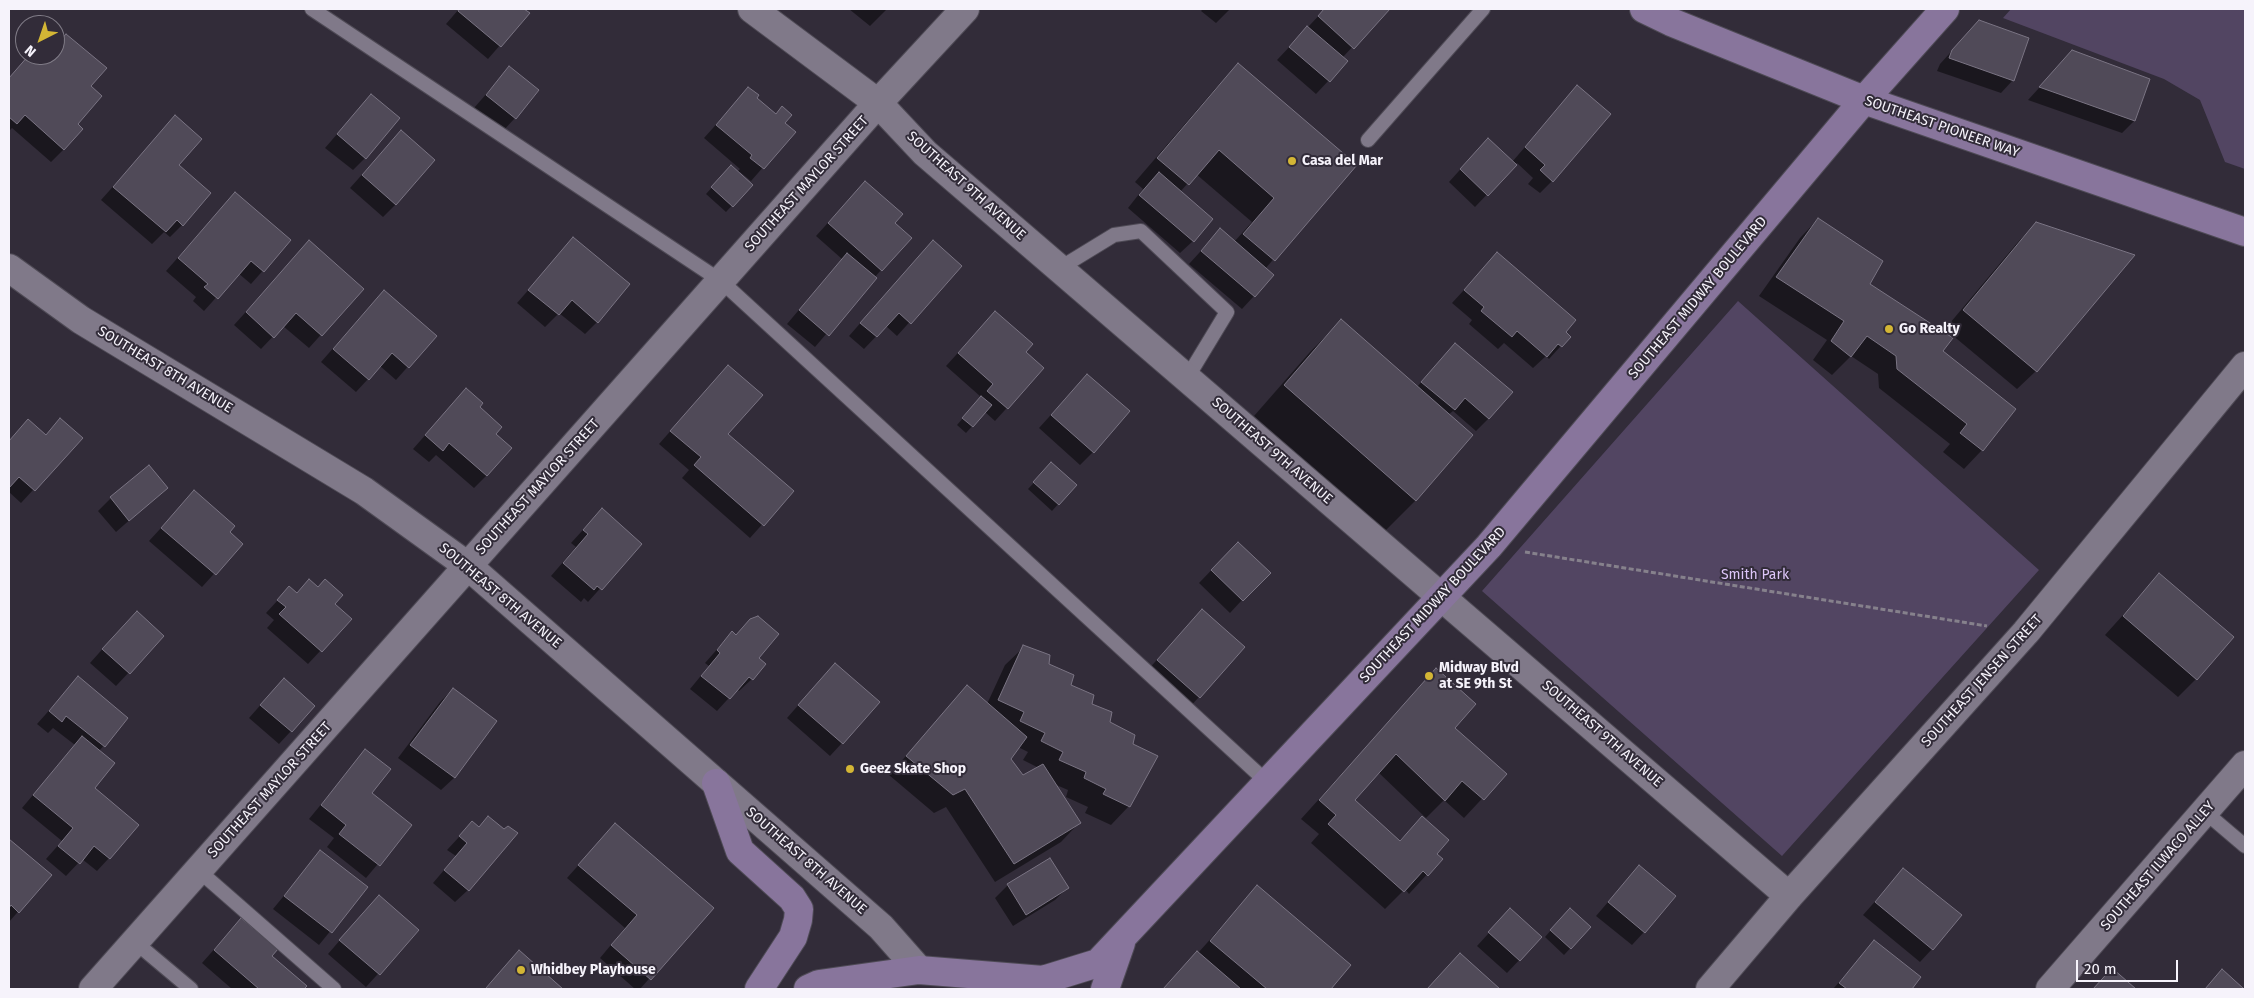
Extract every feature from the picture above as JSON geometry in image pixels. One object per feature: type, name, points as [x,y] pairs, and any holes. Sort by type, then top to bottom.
[{"type":"street","name":"SOUTHEAST 9TH AVENUE","points":[[752,9],[878,103],[925,153],[1789,896]]},
{"type":"street","name":"SOUTHEAST MAYLOR STREET","points":[[93,989],[878,103],[965,9]]},
{"type":"street","name":"SOUTHEAST PIONEER WAY","points":[[1644,9],[1671,22],[1864,100],[2245,232]]},
{"type":"street","name":"SOUTHEAST MIDWAY BOULEVARD","points":[[808,989],[819,984],[919,970],[1043,980],[1098,963],[1490,546],[1864,100],[1944,9]]},
{"type":"street","name":"SOUTHEAST 8TH AVENUE","points":[[9,268],[81,320],[364,491],[468,566],[881,927],[919,970],[941,989]]},
{"type":"street","name":"SOUTHEAST JENSEN STREET","points":[[1710,989],[1789,896],[2026,632],[2245,366]]},
{"type":"street","name":"SOUTHEAST ILWACO ALLEY","points":[[2050,989],[2245,765]]},
{"type":"street","points":[[716,783],[740,851],[792,898],[798,909],[798,920],[793,937],[759,989]]},
{"type":"street","points":[[1105,989],[1124,934]]},
{"type":"lane","points":[[312,9],[721,281],[1267,782]]},
{"type":"lane","points":[[1368,140],[1483,9]]},
{"type":"lane","points":[[1060,268],[1114,235],[1141,231],[1227,312],[1187,378]]},
{"type":"lane","points":[[2205,812],[2245,846]]},
{"type":"lane","points":[[198,870],[334,989]]},
{"type":"lane","points":[[135,942],[191,989]]},
{"type":"path","points":[[1490,546],[2026,632]]},
{"type":"green space","points":[[2011,9],[2245,9],[2245,169],[2225,162],[2200,100],[2164,79],[2003,18]]},
{"type":"green space","name":"Smith Park","points":[[1738,301],[2039,570],[1782,856],[1482,591]]},
{"type":"building","points":[[459,9],[524,9],[530,13],[501,47],[458,11]]},
{"type":"building","points":[[1324,9],[1390,9],[1354,49],[1318,16]]},
{"type":"building","points":[[1979,20],[2029,38],[2014,81],[1949,58],[1952,50]]},
{"type":"building","points":[[1307,26],[1348,61],[1330,82],[1289,47]]},
{"type":"building","points":[[66,34],[107,68],[91,86],[102,96],[78,124],[83,129],[64,150],[25,115],[17,124],[9,117],[9,78],[20,65],[65,65]]},
{"type":"building","points":[[2072,50],[2150,79],[2135,121],[2039,87]]},
{"type":"building","name":"Casa del Mar","points":[[1238,63],[1357,165],[1275,261],[1243,234],[1274,198],[1219,150],[1189,185],[1157,158]]},
{"type":"building","points":[[509,66],[539,90],[516,119],[486,95]]},
{"type":"building","points":[[1577,85],[1611,114],[1553,182],[1540,170],[1545,165],[1525,147]]},
{"type":"building","points":[[748,87],[759,95],[757,98],[776,114],[782,106],[792,115],[785,123],[796,132],[764,169],[750,158],[752,155],[716,125]]},
{"type":"building","points":[[371,94],[400,118],[366,159],[337,134]]},
{"type":"building","points":[[175,115],[202,139],[179,165],[211,193],[183,226],[177,220],[166,232],[113,187]]},
{"type":"building","points":[[401,130],[435,160],[396,205],[362,175]]},
{"type":"building","points":[[1488,138],[1517,165],[1488,196],[1460,169]]},
{"type":"building","points":[[731,165],[753,185],[733,207],[711,187]]},
{"type":"building","points":[[1159,172],[1213,219],[1194,242],[1139,195]]},
{"type":"building","points":[[865,181],[903,214],[895,223],[912,238],[882,271],[828,223]]},
{"type":"building","points":[[235,192],[291,240],[264,272],[251,261],[218,299],[204,287],[208,284],[178,258]]},
{"type":"building","name":"Go Realty","points":[[1818,218],[1883,261],[1870,284],[1953,338],[1943,351],[2016,409],[1983,451],[1960,433],[1967,424],[1897,369],[1896,356],[1867,336],[1851,357],[1831,341],[1844,321],[1776,277]]},
{"type":"building","points":[[2036,222],[2135,255],[2037,372],[1963,310]]},
{"type":"building","points":[[1220,228],[1274,275],[1255,297],[1201,251]]},
{"type":"building","points":[[573,237],[630,284],[598,323],[572,300],[559,315],[528,290]]},
{"type":"building","points":[[309,240],[364,289],[322,336],[296,313],[274,338],[246,312]]},
{"type":"building","points":[[933,240],[962,266],[911,324],[899,313],[877,337],[860,323]]},
{"type":"building","points":[[1497,252],[1576,320],[1566,332],[1571,337],[1562,347],[1558,344],[1547,357],[1517,331],[1512,337],[1481,311],[1484,307],[1464,290]]},
{"type":"building","points":[[847,253],[877,278],[829,336],[799,310]]},
{"type":"building","points":[[384,290],[437,336],[409,368],[392,353],[369,380],[333,349]]},
{"type":"building","points":[[995,311],[1033,344],[1026,352],[1044,368],[1008,409],[987,391],[993,384],[958,353]]},
{"type":"building","points":[[1341,319],[1473,435],[1416,501],[1284,385]]},
{"type":"building","points":[[1455,343],[1513,392],[1489,419],[1465,398],[1455,410],[1421,382]]},
{"type":"building","points":[[728,365],[763,395],[728,434],[794,491],[764,526],[694,465],[701,457],[670,431]]},
{"type":"building","points":[[1087,374],[1130,411],[1094,453],[1051,415]]},
{"type":"building","points":[[466,388],[483,403],[480,407],[502,427],[496,434],[512,448],[487,476],[449,443],[443,451],[425,435]]},
{"type":"building","points":[[981,396],[992,405],[973,427],[962,418]]},
{"type":"building","points":[[60,418],[83,438],[35,491],[19,477],[9,488],[9,441],[28,419],[46,435]]},
{"type":"building","points":[[1051,462],[1077,485],[1059,505],[1033,482]]},
{"type":"building","points":[[149,465],[168,488],[129,521],[110,497]]},
{"type":"building","points":[[194,490],[235,526],[230,532],[243,544],[216,575],[161,528]]},
{"type":"building","points":[[602,508],[642,544],[602,590],[597,586],[594,590],[563,563],[588,534],[583,530]]},
{"type":"building","points":[[1238,542],[1271,573],[1243,601],[1211,570]]},
{"type":"building","points":[[2159,573],[2234,637],[2197,680],[2123,616]]},
{"type":"building","points":[[309,579],[318,587],[325,579],[343,595],[335,604],[352,619],[322,652],[279,614],[286,607],[277,600],[289,586],[297,593]]},
{"type":"building","points":[[1202,609],[1245,647],[1200,698],[1157,660]]},
{"type":"building","points":[[137,611],[164,636],[130,674],[102,649]]},
{"type":"building","points":[[758,616],[779,634],[759,658],[766,664],[753,680],[749,677],[730,699],[701,676],[720,653],[717,650],[732,631],[736,635],[750,619]]},
{"type":"building","points":[[1023,645],[1050,655],[1049,664],[1074,675],[1071,685],[1094,695],[1092,704],[1112,712],[1110,722],[1135,735],[1133,744],[1158,756],[1130,807],[1103,794],[1106,789],[1084,778],[1086,772],[1059,760],[1063,752],[1041,741],[1045,733],[1020,721],[1024,712],[998,700]]},
{"type":"building","points":[[835,663],[880,702],[843,744],[798,705]]},
{"type":"building","points":[[1436,668],[1476,704],[1455,728],[1507,774],[1484,800],[1462,781],[1445,801],[1396,754],[1355,800],[1400,841],[1422,816],[1449,840],[1437,854],[1443,859],[1428,876],[1423,871],[1404,892],[1328,824],[1336,815],[1319,800]]},
{"type":"building","points":[[78,676],[128,718],[105,747],[66,716],[62,722],[49,711]]},
{"type":"building","points":[[284,678],[315,706],[292,732],[260,705]]},
{"type":"building","points":[[967,685],[1027,737],[1011,759],[1023,775],[1043,764],[1081,823],[1014,864],[965,789],[953,795],[906,756]]},
{"type":"building","points":[[453,688],[497,721],[455,778],[410,745]]},
{"type":"building","points":[[82,736],[115,763],[95,788],[139,825],[110,859],[94,846],[80,864],[58,846],[73,828],[33,795]]},
{"type":"building","points":[[365,749],[391,769],[372,793],[412,825],[380,866],[339,834],[346,825],[321,805]]},
{"type":"building","points":[[488,816],[504,829],[508,826],[518,833],[469,891],[444,870],[467,843],[459,836],[472,821],[479,827]]},
{"type":"building","points":[[615,823],[714,908],[651,980],[611,945],[637,915],[578,865]]},
{"type":"building","points":[[9,839],[52,875],[19,913],[11,905],[9,908]]},
{"type":"building","points":[[320,850],[368,887],[332,933],[284,896]]},
{"type":"building","points":[[1050,858],[1069,888],[1026,915],[1007,884]]},
{"type":"building","points":[[1639,865],[1676,896],[1645,933],[1608,902]]},
{"type":"building","points":[[1903,868],[1962,915],[1933,950],[1875,902]]},
{"type":"building","points":[[1257,885],[1351,965],[1331,989],[1267,989],[1210,941]]},
{"type":"building","points":[[379,895],[419,930],[380,975],[339,940]]},
{"type":"building","points":[[1510,908],[1542,937],[1520,961],[1488,932]]},
{"type":"building","points":[[1570,908],[1591,927],[1571,949],[1550,930]]},
{"type":"building","points":[[241,918],[278,949],[272,956],[307,986],[304,989],[259,989],[214,950]]},
{"type":"building","points":[[1874,940],[1921,977],[1912,989],[1847,989],[1839,983]]},
{"type":"building","name":"Whidbey Playhouse","points":[[519,950],[563,989],[485,989]]},
{"type":"building","points":[[1197,951],[1241,989],[1163,989]]},
{"type":"building","points":[[1460,953],[1500,989],[1427,989]]},
{"type":"building","points":[[2112,968],[2136,989],[2093,989]]},
{"type":"building","points":[[2222,969],[2244,989],[2205,989]]},
{"type":"place","name":"Casa del Mar","points":[[1292,161]]},
{"type":"place","name":"Go Realty","points":[[1889,329]]},
{"type":"place","name":"Midway Blvd at SE 9th St","points":[[1429,676]]},
{"type":"place","name":"Geez Skate Shop","points":[[850,769]]},
{"type":"place","name":"Whidbey Playhouse","points":[[521,970]]}]
